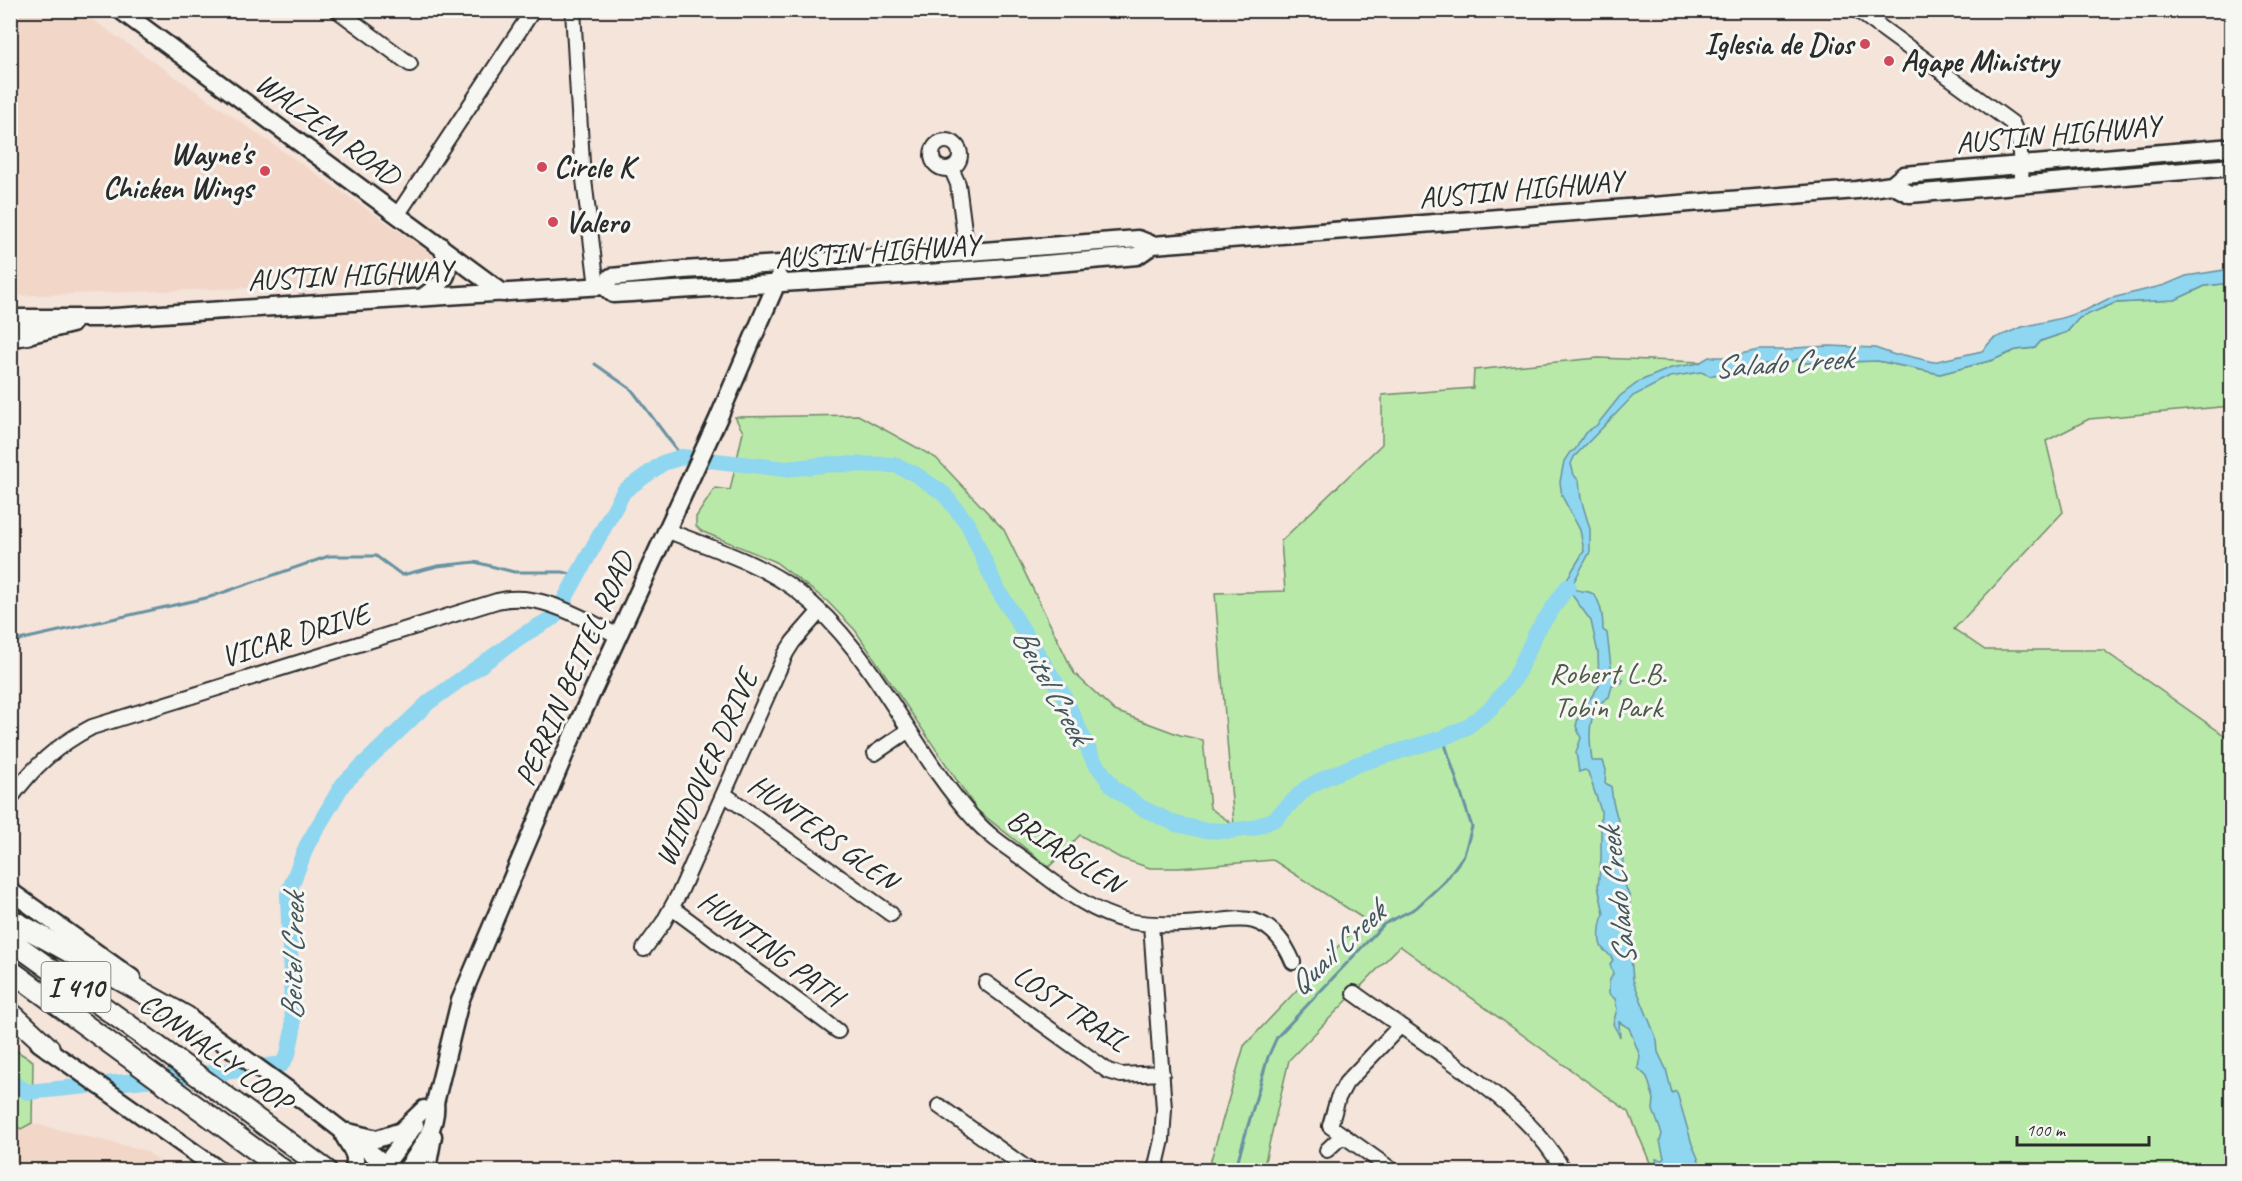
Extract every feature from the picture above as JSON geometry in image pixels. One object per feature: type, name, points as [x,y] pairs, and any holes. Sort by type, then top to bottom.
[{"type":"highway","points":[[10,919],[187,1017]]},
{"type":"highway","name":"CONNALLY LOOP","points":[[10,940],[322,1167]]},
{"type":"highway","name":"CONNALLY LOOP","points":[[10,970],[283,1170]]},
{"type":"highway","points":[[10,1012],[49,1048]]},
{"type":"main road","name":"WALZEM ROAD","points":[[130,13],[503,293]]},
{"type":"main road","name":"AUSTIN HIGHWAY","points":[[10,318],[99,318],[424,296],[503,293],[601,286],[611,278],[683,270],[967,253],[1138,239],[1153,245],[1857,190],[1892,184],[1904,175],[2232,147]]},
{"type":"main road","name":"AUSTIN HIGHWAY","points":[[1892,184],[1910,194],[2232,167]]},
{"type":"main road","points":[[424,296],[442,282],[448,273],[447,260],[440,244]]},
{"type":"main road","name":"AUSTIN HIGHWAY","points":[[601,286],[613,294],[986,270],[1137,256],[1153,245]]},
{"type":"main road","name":"PERRIN BEITEL ROAD","points":[[406,1170],[420,1150],[460,1001],[617,635],[718,419],[784,264]]},
{"type":"main road","points":[[721,288],[752,295],[757,299],[761,321]]},
{"type":"main road","name":"AUSTIN HIGHWAY","points":[[16,336],[99,318]]},
{"type":"main road","points":[[10,891],[309,1105],[387,1169]]},
{"type":"main road","points":[[10,1025],[49,1048],[219,1170]]},
{"type":"main road","points":[[342,1130],[376,1139],[401,1131],[432,1109]]},
{"type":"main road","points":[[430,1170],[428,1163],[432,1109]]},
{"type":"main road","name":"PERRIN BEITEL ROAD","points":[[387,1169],[416,1124],[432,1109]]},
{"type":"main road","points":[[342,1130],[355,1155],[353,1170]]},
{"type":"street","points":[[337,10],[410,64]]},
{"type":"street","points":[[398,214],[533,10]]},
{"type":"street","points":[[573,10],[582,164],[601,286]]},
{"type":"street","points":[[1857,10],[2012,123],[2019,139],[2022,184]]},
{"type":"street","points":[[951,168],[958,184],[967,253]]},
{"type":"street","name":"BRIARGLEN","points":[[666,530],[776,577],[796,590],[820,611],[849,640],[960,803],[990,835],[1095,908],[1127,921],[1151,924],[1256,921],[1280,939],[1293,962]]},
{"type":"street","name":"VICAR DRIVE","points":[[10,799],[44,758],[67,741],[92,727],[511,597],[544,602],[617,635]]},
{"type":"street","name":"WINDOVER DRIVE","points":[[644,949],[672,908],[786,653],[820,611]]},
{"type":"street","points":[[876,753],[909,730]]},
{"type":"street","name":"HUNTERS GLEN","points":[[724,794],[891,914]]},
{"type":"street","name":"HUNTING PATH","points":[[672,908],[838,1031]]},
{"type":"street","points":[[1151,924],[1164,1109],[1162,1140],[1155,1170]]},
{"type":"street","name":"LOST TRAIL","points":[[986,983],[1108,1071],[1122,1075],[1162,1073]]},
{"type":"street","points":[[1354,993],[1474,1078],[1509,1107],[1539,1136],[1563,1170]]},
{"type":"street","points":[[1392,1170],[1330,1126],[1341,1090],[1389,1035],[1400,1026]]},
{"type":"street","points":[[939,1106],[1029,1170]]},
{"type":"street","points":[[1327,1150],[1343,1135]]},
{"type":"shaded area","points":[[10,11],[80,11],[438,258],[433,279],[308,286],[11,296]]},
{"type":"shaded area","points":[[10,1123],[21,1129],[32,1123],[146,1151],[172,1170],[11,1170]]},
{"type":"green space","name":"Robert L.B. Tobin Park","points":[[2231,283],[2231,406],[2089,419],[2046,441],[2063,512],[1954,629],[1985,650],[2103,650],[2231,740],[2232,1147],[2226,1170],[1653,1170],[1629,1112],[1400,946],[1289,1060],[1263,1170],[1208,1170],[1244,1046],[1364,919],[1273,860],[1179,868],[1150,868],[1120,858],[1080,835],[1049,867],[977,810],[855,630],[827,601],[774,561],[701,531],[696,526],[696,517],[715,488],[730,490],[743,432],[735,417],[858,415],[936,458],[1004,530],[1074,673],[1115,711],[1180,735],[1203,740],[1210,808],[1234,825],[1215,593],[1285,591],[1281,541],[1382,444],[1382,395],[1473,388],[1474,370],[1598,358],[1728,363],[1798,359],[1805,363],[1878,361],[1940,374],[1993,360],[2016,350],[2035,348],[2041,341],[2067,332],[2079,318],[2115,303],[2175,300],[2205,286]]},
{"type":"green space","points":[[10,1047],[33,1061],[32,1123],[21,1129],[11,1123]]},
{"type":"water","name":"Salado Creek","points":[[2231,269],[2231,283],[2205,286],[2175,300],[2115,303],[2079,318],[2067,332],[2041,341],[2035,348],[2016,350],[1993,360],[1940,374],[1878,361],[1805,363],[1798,359],[1790,362],[1752,365],[1710,376],[1701,372],[1670,377],[1633,396],[1574,457],[1571,464],[1574,475],[1579,481],[1581,499],[1590,529],[1590,552],[1571,587],[1593,594],[1599,602],[1603,630],[1607,633],[1611,667],[1623,680],[1622,683],[1612,686],[1609,697],[1596,709],[1593,716],[1590,734],[1592,761],[1603,761],[1606,770],[1605,783],[1611,786],[1621,831],[1624,882],[1630,898],[1628,921],[1633,980],[1657,1040],[1658,1052],[1666,1069],[1672,1093],[1676,1091],[1692,1144],[1703,1170],[1658,1170],[1656,1159],[1664,1158],[1660,1141],[1662,1134],[1653,1110],[1654,1099],[1647,1077],[1638,1068],[1640,1056],[1629,1028],[1619,1022],[1620,1037],[1613,1024],[1617,1009],[1615,999],[1609,994],[1609,982],[1613,974],[1610,964],[1613,960],[1600,942],[1600,927],[1604,914],[1598,886],[1601,859],[1601,811],[1588,772],[1585,770],[1579,772],[1576,752],[1581,738],[1576,726],[1579,714],[1599,686],[1598,653],[1591,621],[1564,584],[1584,551],[1580,530],[1562,496],[1560,482],[1564,461],[1570,452],[1575,450],[1585,433],[1597,425],[1620,396],[1640,381],[1671,368],[1699,363],[1709,357],[1726,357],[1759,350],[1830,346],[1875,348],[1895,355],[1933,362],[1982,351],[1993,339],[2022,327],[2062,318],[2108,299],[2165,285],[2186,276]]},
{"type":"waterway","points":[[595,364],[632,390],[682,457]]},
{"type":"waterway","name":"Beitel Creek","points":[[563,602],[624,491],[663,463],[682,457],[786,469],[832,464],[895,465],[915,474],[943,493],[968,524],[996,587],[1064,696],[1093,760],[1114,788],[1142,808],[1176,824],[1203,830],[1228,831],[1253,828],[1275,819],[1306,788],[1327,777],[1358,764],[1443,738],[1467,727],[1491,708],[1515,678],[1537,631],[1568,586]]},
{"type":"waterway","points":[[10,642],[210,597],[329,556],[376,556],[402,575],[438,566],[475,562],[514,572],[563,572],[578,576]]},
{"type":"waterway","name":"Beitel Creek","points":[[10,1082],[28,1092],[282,1064],[288,1054],[293,1030],[288,894],[307,845],[343,784],[429,702],[523,635],[554,617]]},
{"type":"waterway","name":"Quail Creek","points":[[1235,1170],[1268,1057],[1277,1037],[1384,924],[1416,908],[1445,881],[1464,855],[1472,827],[1443,738]]},
{"type":"place","name":"Iglesia de Dios","points":[[1865,44]]},
{"type":"place","name":"Agape Ministry","points":[[1889,61]]},
{"type":"place","name":"Circle K","points":[[542,167]]},
{"type":"place","name":"Wayne's Chicken Wings","points":[[265,171]]},
{"type":"place","name":"Valero","points":[[553,222]]}]
